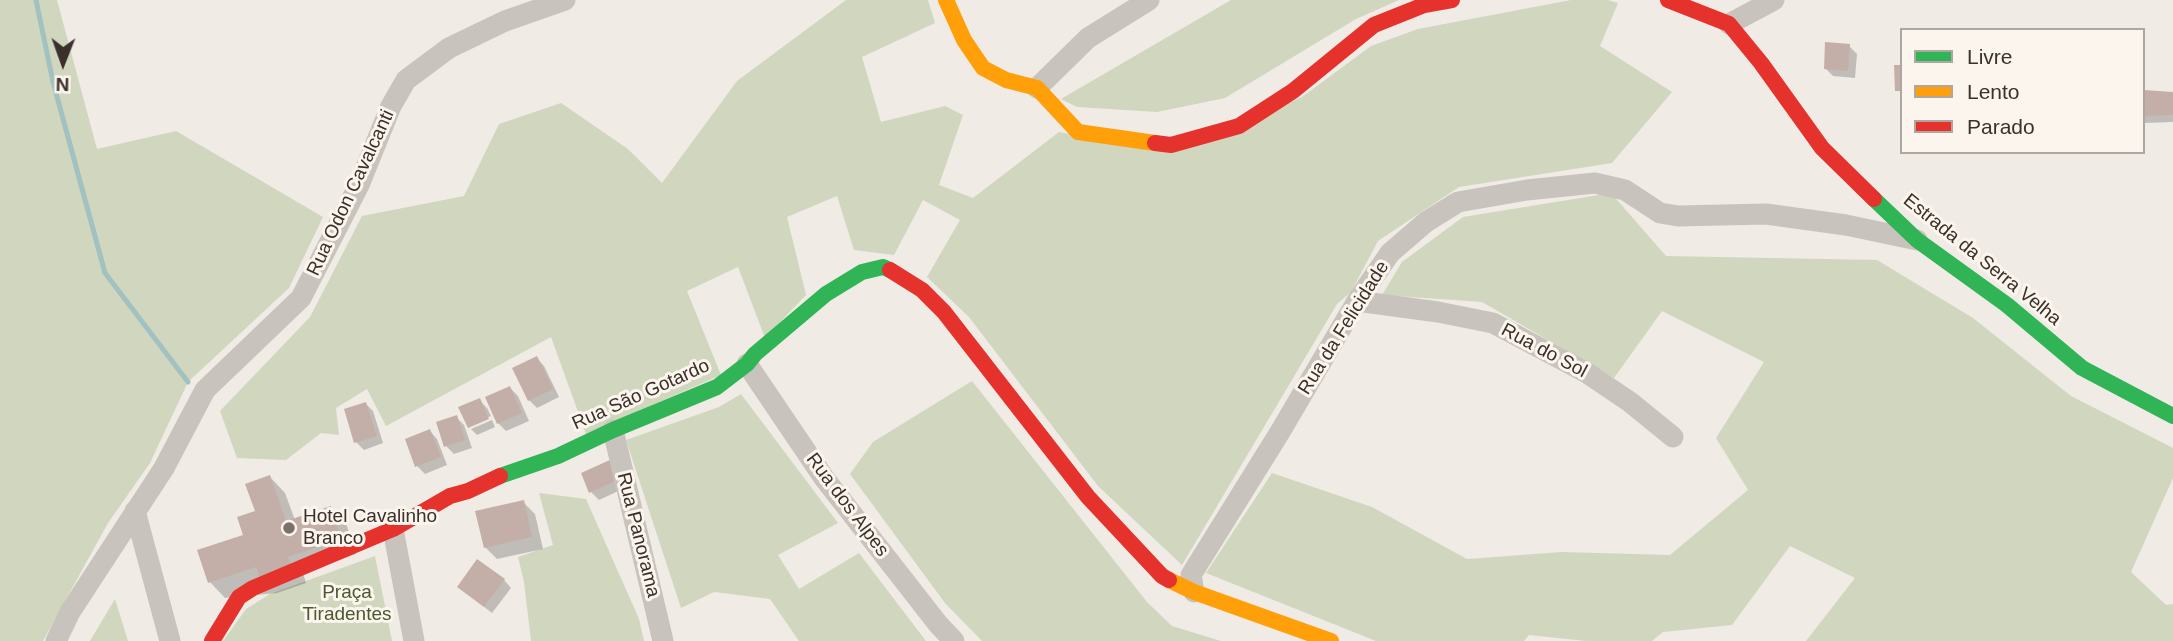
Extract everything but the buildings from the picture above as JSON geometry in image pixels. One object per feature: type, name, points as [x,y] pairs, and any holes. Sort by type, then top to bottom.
[{"type":"street","name":"Rua Odon Cavalcanti","points":[[57,641],[70,612],[164,468],[205,390],[301,298],[359,185],[391,106],[406,80],[449,48],[505,21],[565,0]]},
{"type":"street","points":[[946,0],[964,40],[984,68],[1006,80],[1037,88],[1078,132],[1171,145],[1239,126],[1293,91],[1374,25],[1424,5],[1452,0]]},
{"type":"street","points":[[1037,88],[1088,38],[1149,0]]},
{"type":"street","name":"Estrada da Serra Velha","points":[[1668,0],[1729,24],[1761,63],[1822,148],[1917,240],[1982,285],[2082,368],[2173,416]]},
{"type":"street","points":[[1729,24],[1774,0]]},
{"type":"street","name":"Rua da Felicidade","points":[[1194,592],[1191,575],[1357,301],[1390,253],[1426,222],[1458,202],[1527,190],[1595,183],[1625,190],[1660,213],[1678,216],[1766,214],[1846,225],[1917,240]]},
{"type":"street","name":"Rua São Gotardo","points":[[212,641],[239,597],[253,588],[393,528],[450,496],[468,491],[500,475],[558,456],[612,430],[717,387],[840,285],[872,269],[883,267],[897,272],[922,290],[944,312],[1098,507],[1162,576],[1194,592],[1331,641]]},
{"type":"street","name":"Rua do Sol","points":[[1357,301],[1493,323],[1587,373],[1673,436]]},
{"type":"street","name":"Rua dos Alpes","points":[[747,364],[824,478],[954,641]]},
{"type":"street","name":"Rua Panorama","points":[[612,430],[663,641]]},
{"type":"street","points":[[135,511],[170,641]]},
{"type":"street","points":[[393,528],[414,641]]},
{"type":"green space","points":[[0,0],[57,0],[97,149],[176,131],[323,217],[289,288],[188,382],[150,463],[108,523],[43,641],[0,641]]},
{"type":"green space","points":[[846,0],[928,0],[935,23],[862,57],[881,122],[945,106],[963,115],[939,185],[973,198],[1059,132],[1170,153],[1302,97],[1371,46],[1418,29],[1571,0],[1608,0],[1618,3],[1600,46],[1672,92],[1612,163],[1459,187],[1378,241],[1351,292],[1337,304],[1182,565],[1098,486],[969,317],[927,277],[960,220],[923,200],[894,255],[854,250],[837,196],[787,217],[806,295],[765,338],[738,267],[687,291],[721,375],[586,434],[551,337],[386,426],[367,389],[336,408],[339,435],[321,433],[286,460],[237,458],[220,411],[310,317],[362,216],[464,196],[499,124],[561,103],[628,149],[662,183],[737,81]]},
{"type":"green space","points":[[1231,0],[1399,0],[1356,19],[1225,98],[1157,112],[1077,107],[1061,99]]},
{"type":"green space","points":[[1611,193],[1666,256],[1877,260],[1973,318],[2071,396],[2173,448],[2173,478],[2131,572],[2166,605],[2173,604],[2173,641],[1806,641],[1855,578],[1790,546],[1732,625],[1663,632],[1652,641],[1586,641],[1529,635],[1524,641],[1376,641],[1206,573],[1272,473],[1372,507],[1467,559],[1561,552],[1670,555],[1748,490],[1716,438],[1764,362],[1662,311],[1614,378],[1482,302],[1382,295],[1402,262],[1463,217]]},
{"type":"green space","points":[[972,381],[1147,602],[1172,626],[1221,641],[982,641],[945,603],[850,474],[873,442]]},
{"type":"green space","points":[[741,394],[838,523],[778,555],[799,589],[859,553],[926,641],[799,641],[770,599],[714,592],[681,608],[626,440],[719,407]]},
{"type":"green space","points":[[539,493],[586,499],[639,619],[644,641],[531,641],[524,582],[518,557],[553,545]]},
{"type":"green space","name":"Praça Tiradentes","points":[[375,556],[392,641],[223,641],[246,609],[270,594]]},
{"type":"green space","points":[[115,599],[128,641],[90,641]]},
{"type":"waterway","points":[[36,0],[53,82],[105,273],[188,382]]},
{"type":"traffic: fast","points":[[1874,199],[1917,240],[2007,305],[2082,368],[2173,416]]},
{"type":"traffic: fast","points":[[500,476],[558,456],[717,387],[826,294],[862,272],[883,267],[890,270]]},
{"type":"traffic: slow","points":[[946,0],[964,40],[983,68],[1006,80],[1037,88],[1078,132],[1155,143]]},
{"type":"traffic: slow","points":[[1169,580],[1194,592],[1331,641]]},
{"type":"traffic: jam","points":[[1155,143],[1171,145],[1239,126],[1293,91],[1374,25],[1424,5],[1452,0]]},
{"type":"traffic: jam","points":[[1668,0],[1729,24],[1761,63],[1822,148],[1874,199]]},
{"type":"traffic: jam","points":[[890,270],[922,290],[944,312],[1088,497],[1162,576],[1169,580]]},
{"type":"traffic: jam","points":[[212,641],[239,597],[253,588],[393,529],[450,496],[500,476]]},
{"type":"place","name":"Hotel Cavalinho Branco","points":[[289,528]]}]
